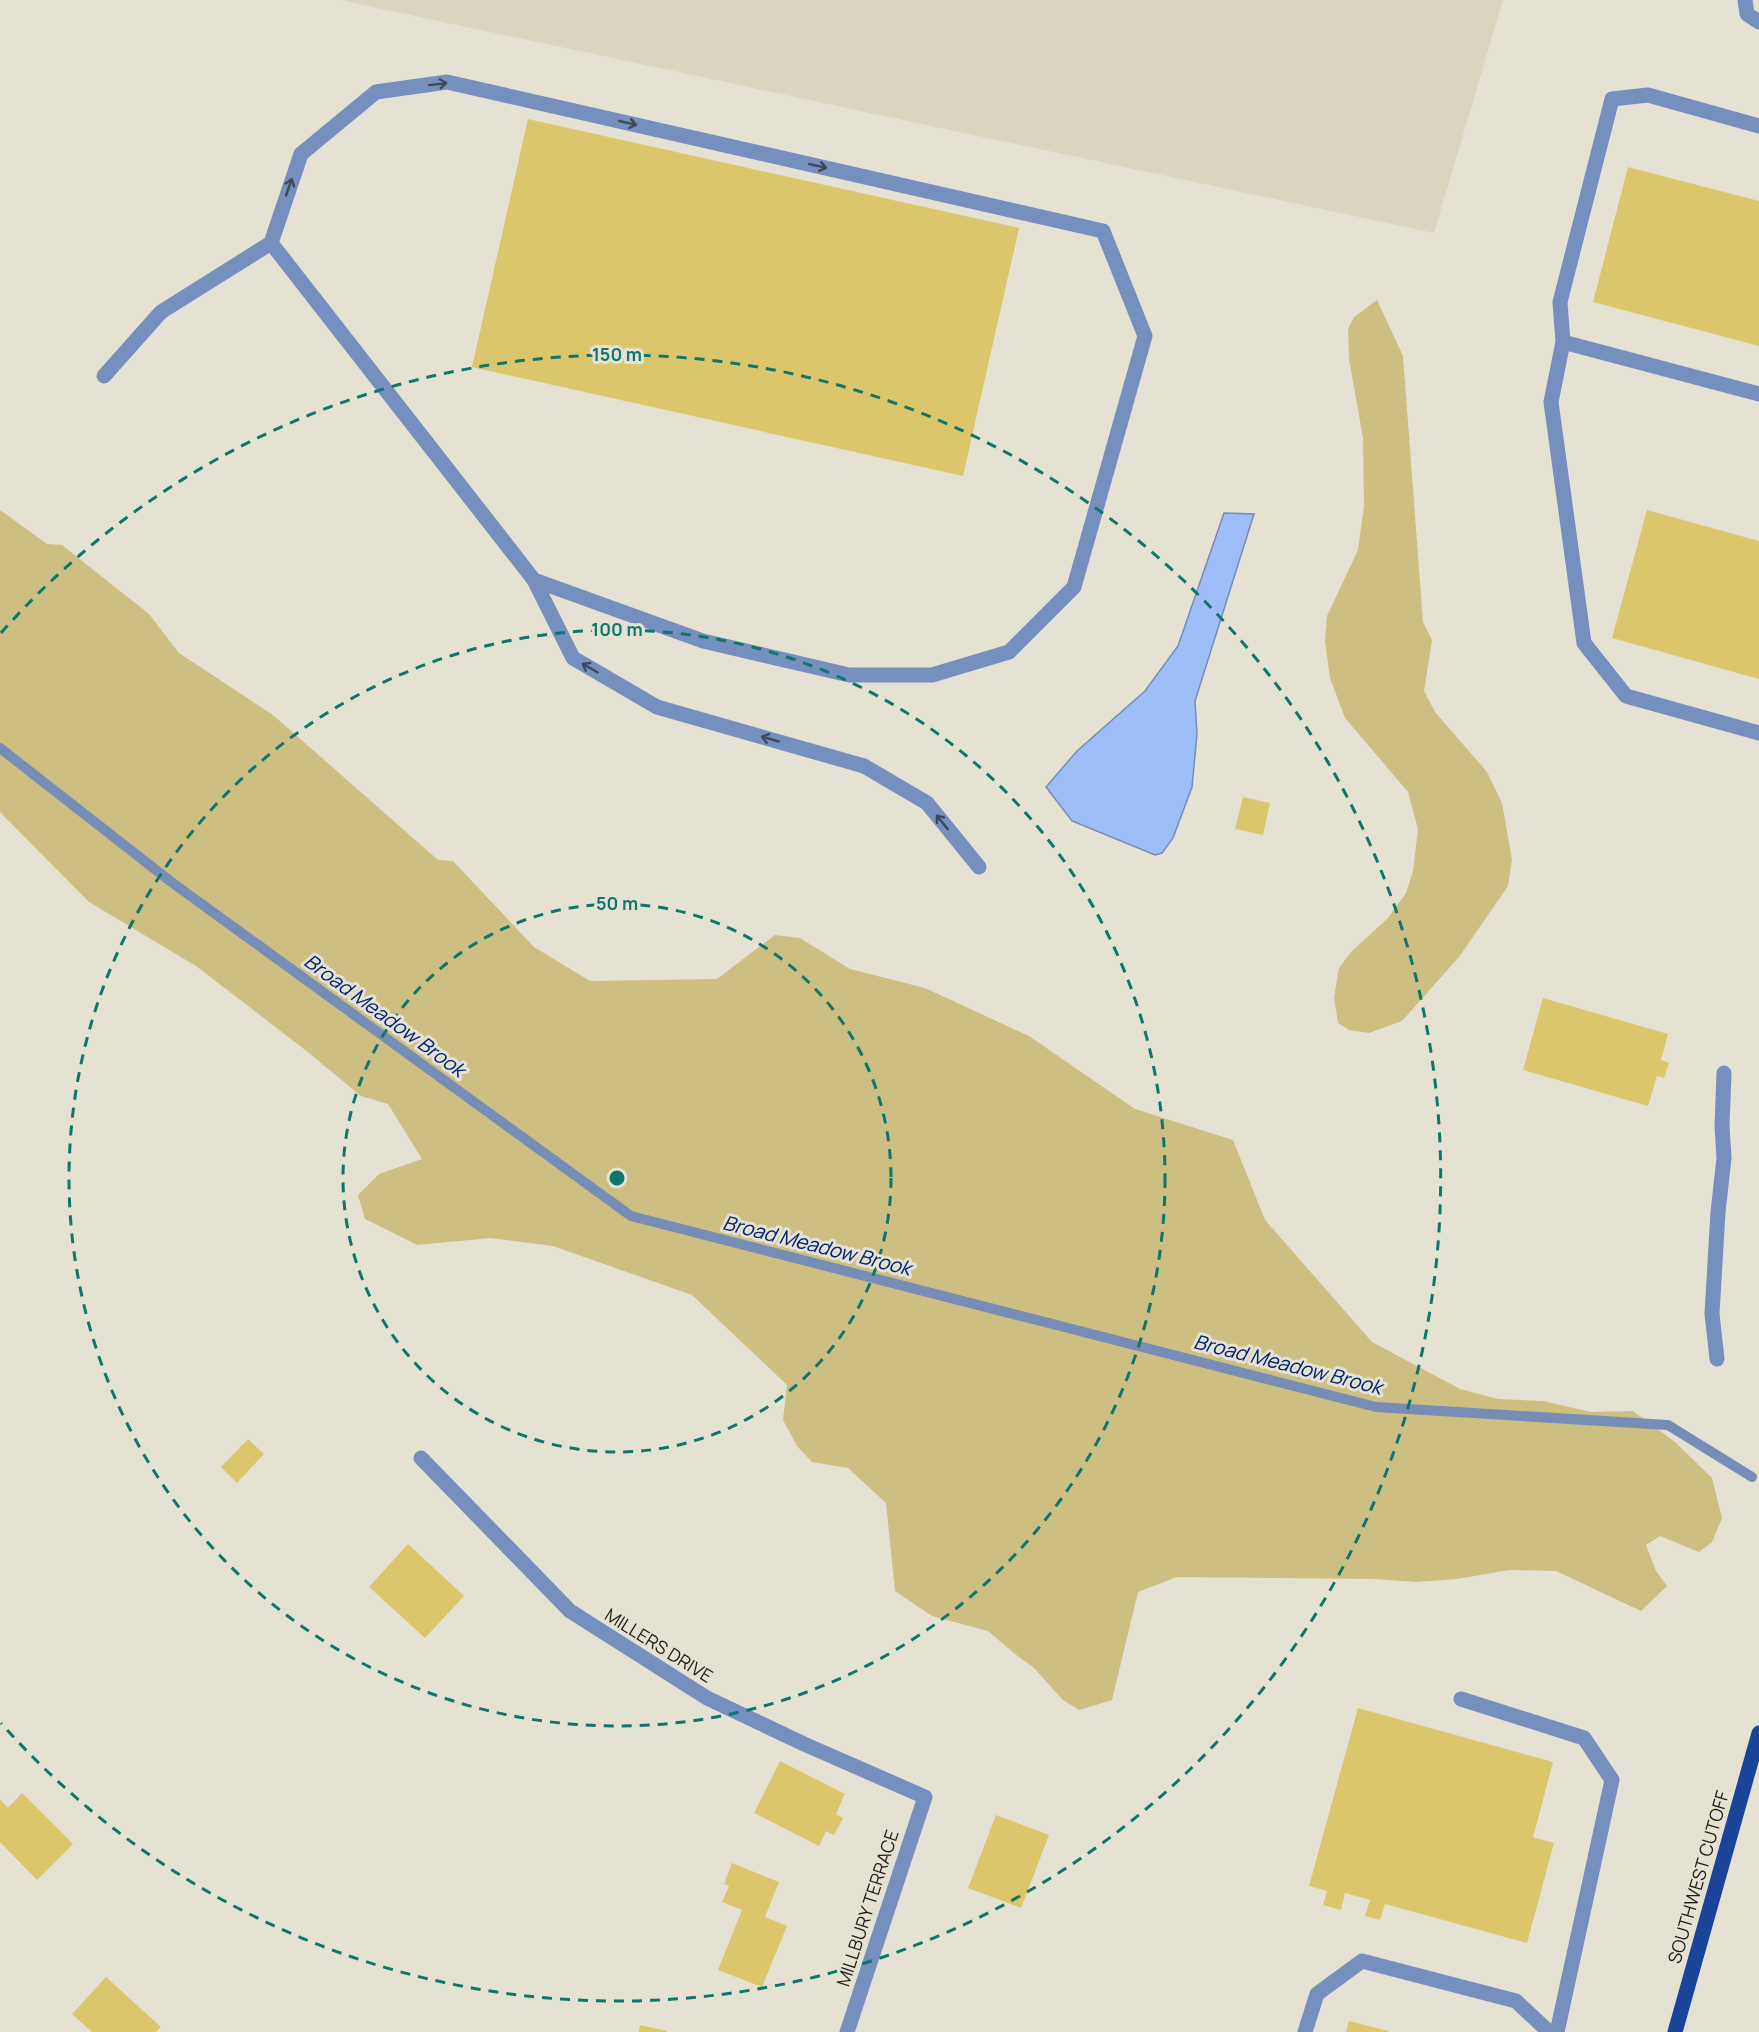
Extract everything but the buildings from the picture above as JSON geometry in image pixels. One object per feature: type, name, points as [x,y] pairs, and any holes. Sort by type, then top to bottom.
[{"type":"main road","name":"SOUTHWEST CUTOFF","points":[[1676,2032],[1759,1733]]},
{"type":"street","points":[[1745,0],[1747,14],[1759,22]]},
{"type":"street","points":[[104,376],[161,312],[271,243],[301,154],[376,92],[447,82],[1103,231],[1145,336],[1074,587],[1009,652],[932,675],[849,675],[703,641],[534,580]]},
{"type":"street","points":[[1759,126],[1648,95],[1612,99],[1560,302],[1563,342],[1551,402],[1584,643],[1626,696],[1759,734]]},
{"type":"street","points":[[271,243],[534,580],[573,658],[657,707],[864,766],[927,804],[979,867]]},
{"type":"street","points":[[1563,342],[1759,394]]},
{"type":"street","points":[[1717,1359],[1712,1314],[1718,1212],[1724,1158],[1722,1126],[1724,1073]]},
{"type":"street","name":"MILLERS DRIVE","points":[[421,1458],[570,1611],[706,1698],[925,1797]]},
{"type":"street","points":[[1461,1699],[1584,1738],[1612,1780],[1557,2032]]},
{"type":"street","name":"MILLBURY TERRACE","points":[[847,2032],[925,1797]]},
{"type":"street","points":[[1305,2032],[1317,1994],[1362,1961],[1516,2001],[1548,2032]]},
{"type":"shaded area","points":[[340,0],[1503,0],[1434,233]]},
{"type":"shaded area","points":[[1377,300],[1403,356],[1423,622],[1432,640],[1424,691],[1435,712],[1487,772],[1502,803],[1512,860],[1508,886],[1459,957],[1402,1021],[1369,1033],[1349,1030],[1338,1023],[1334,997],[1339,968],[1351,952],[1387,919],[1406,893],[1413,871],[1418,829],[1408,792],[1345,718],[1330,678],[1325,642],[1327,616],[1358,550],[1364,506],[1363,438],[1349,359],[1348,329],[1354,317]]},
{"type":"shaded area","points":[[0,510],[47,544],[62,545],[149,614],[179,653],[273,715],[438,860],[453,861],[534,947],[590,981],[717,979],[775,935],[800,938],[850,969],[925,988],[1029,1036],[1135,1109],[1233,1140],[1265,1220],[1372,1342],[1460,1389],[1498,1399],[1543,1401],[1591,1412],[1633,1411],[1675,1442],[1712,1478],[1722,1518],[1712,1542],[1699,1552],[1660,1536],[1646,1545],[1656,1571],[1667,1586],[1641,1611],[1556,1571],[1509,1570],[1457,1579],[1416,1582],[1376,1579],[1177,1577],[1138,1592],[1112,1700],[1079,1710],[1063,1700],[1033,1667],[988,1631],[932,1616],[895,1591],[886,1503],[848,1468],[812,1462],[797,1446],[783,1420],[787,1385],[692,1295],[553,1246],[491,1238],[417,1245],[365,1219],[358,1195],[379,1174],[422,1159],[388,1104],[361,1096],[196,966],[89,902],[0,812]]},
{"type":"water","points":[[1224,513],[1254,514],[1195,701],[1197,734],[1192,787],[1173,838],[1162,853],[1155,855],[1072,821],[1046,787],[1077,751],[1145,691],[1178,646]]},
{"type":"waterway","name":"Broad Meadow Brook","points":[[0,748],[170,881],[631,1216],[1376,1407],[1668,1425],[1752,1477]]}]
